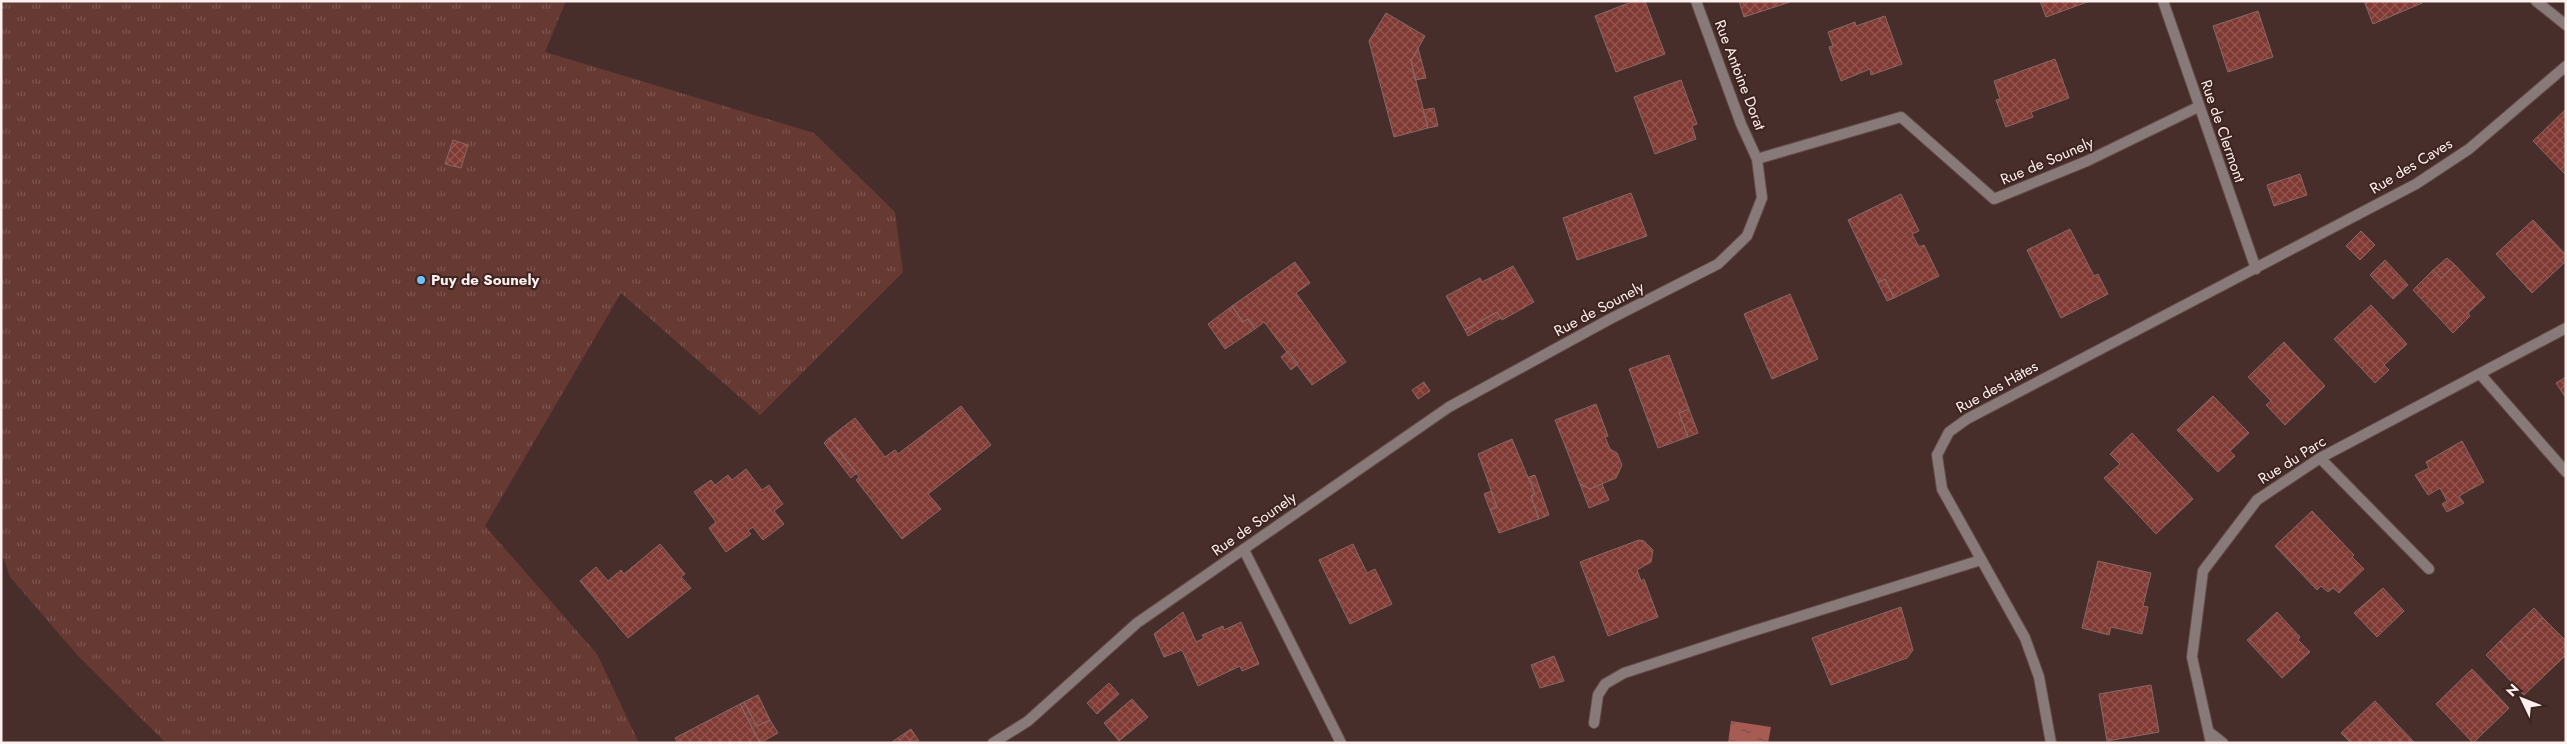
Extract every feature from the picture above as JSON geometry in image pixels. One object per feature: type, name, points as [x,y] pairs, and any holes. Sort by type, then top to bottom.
[{"type":"street","name":"Rue Antoine Dorat","points":[[1696,1],[1741,124],[1757,159]]},
{"type":"street","name":"Rue de Clermont","points":[[2163,1],[2198,107],[2256,270]]},
{"type":"street","points":[[2536,1],[2566,24]]},
{"type":"street","name":"Rue des Caves","points":[[2256,270],[2416,184],[2469,149],[2566,66]]},
{"type":"street","name":"Rue de Sounely","points":[[993,743],[1028,721],[1136,623],[1449,407],[1610,319],[1718,264],[1747,236],[1762,198],[1757,159],[1901,117],[1994,200],[2087,160],[2198,107]]},
{"type":"street","name":"Rue des Hâtes","points":[[2051,743],[2039,677],[2026,638],[1942,489],[1937,455],[1949,432],[1967,419],[2256,270]]},
{"type":"street","name":"Rue du Parc","points":[[2211,743],[2192,657],[2203,571],[2258,500],[2320,458],[2481,375],[2566,328]]},
{"type":"street","points":[[2481,375],[2566,472]]},
{"type":"street","points":[[2320,458],[2428,570]]},
{"type":"street","points":[[1244,550],[1341,743]]},
{"type":"street","points":[[1594,723],[1598,695],[1605,684],[1624,673],[1981,560]]},
{"type":"street","points":[[2209,732],[2223,743]]},
{"type":"green space","points":[[1,1],[566,1],[545,52],[814,133],[895,212],[903,272],[760,415],[621,293],[485,526],[597,654],[639,743],[166,743],[79,657],[10,577],[1,551]]},
{"type":"water","points":[[1731,721],[1771,727],[1768,743],[1728,743]]},
{"type":"building","points":[[1634,1],[1645,1],[1665,54],[1616,72],[1595,16]]},
{"type":"building","points":[[1739,1],[1789,1],[1790,2],[1744,17]]},
{"type":"building","points":[[2040,1],[2090,1],[2046,17]]},
{"type":"building","points":[[2364,1],[2421,1],[2422,3],[2373,24]]},
{"type":"building","points":[[2258,11],[2273,57],[2228,72],[2213,26]]},
{"type":"building","points":[[1386,13],[1425,36],[1411,61],[1428,128],[1394,137],[1369,41]]},
{"type":"building","points":[[1885,16],[1902,64],[1871,75],[1870,69],[1841,81],[1829,47],[1833,46],[1828,32],[1855,22],[1856,26]]},
{"type":"building","points":[[1418,48],[1426,78],[1415,80],[1411,61]]},
{"type":"building","points":[[2055,59],[2069,98],[2031,112],[2033,117],[2006,127],[1996,100],[2000,99],[1994,81]]},
{"type":"building","points":[[1681,80],[1697,124],[1692,126],[1696,139],[1655,154],[1634,97]]},
{"type":"building","points":[[1434,108],[1438,126],[1428,128],[1423,110]]},
{"type":"building","points":[[2566,109],[2566,175],[2533,141]]},
{"type":"building","points":[[453,140],[468,145],[461,168],[445,164]]},
{"type":"building","points":[[2300,174],[2307,195],[2274,206],[2267,185]]},
{"type":"building","points":[[1631,193],[1647,236],[1577,260],[1563,218]]},
{"type":"building","points":[[1901,194],[1919,231],[1912,234],[1919,247],[1924,245],[1939,276],[1894,298],[1885,279],[1878,283],[1848,220]]},
{"type":"building","points":[[2533,220],[2566,255],[2566,261],[2532,293],[2496,254]]},
{"type":"building","points":[[2070,229],[2094,276],[2098,274],[2108,294],[2061,318],[2027,250]]},
{"type":"building","points":[[2361,231],[2375,245],[2360,260],[2346,246]]},
{"type":"building","points":[[2447,258],[2455,265],[2441,278],[2433,270]]},
{"type":"building","points":[[2385,260],[2408,285],[2393,299],[2370,275]]},
{"type":"building","points":[[1295,262],[1310,283],[1296,293],[1346,362],[1312,385],[1264,322],[1255,329],[1248,319],[1243,322],[1232,306]]},
{"type":"building","points":[[2455,265],[2485,297],[2468,313],[2470,316],[2453,333],[2413,290],[2433,270],[2441,278]]},
{"type":"building","points":[[1513,266],[1534,302],[1502,320],[1497,312],[1465,330],[1446,296],[1480,278],[1482,282]]},
{"type":"building","points":[[1885,279],[1894,298],[1887,301],[1878,283]]},
{"type":"building","points":[[1790,294],[1818,359],[1772,379],[1744,314]]},
{"type":"building","points":[[2371,305],[2407,344],[2384,365],[2389,370],[2375,383],[2334,339]]},
{"type":"building","points":[[1232,306],[1243,322],[1248,319],[1255,329],[1225,349],[1208,324]]},
{"type":"building","points":[[1497,312],[1501,318],[1468,336],[1465,330]]},
{"type":"building","points":[[2284,342],[2325,386],[2285,425],[2266,405],[2271,401],[2248,377]]},
{"type":"building","points":[[1288,351],[1298,364],[1291,370],[1281,357]]},
{"type":"building","points":[[1669,355],[1689,409],[1679,413],[1688,437],[1658,448],[1629,369]]},
{"type":"building","points":[[2566,377],[2566,398],[2556,383]]},
{"type":"building","points":[[1424,382],[1430,391],[1418,399],[1412,390]]},
{"type":"building","points":[[2213,396],[2249,433],[2230,451],[2235,456],[2218,472],[2177,430]]},
{"type":"building","points":[[1596,404],[1608,436],[1605,437],[1610,449],[1617,453],[1622,465],[1616,478],[1590,489],[1580,484],[1555,420]]},
{"type":"building","points":[[961,406],[991,445],[928,494],[941,509],[902,539],[856,480],[859,477],[829,438],[855,418],[885,457],[895,450],[898,454]]},
{"type":"building","points":[[1689,409],[1698,433],[1688,437],[1679,413]]},
{"type":"building","points":[[2132,433],[2193,499],[2156,534],[2104,478],[2120,464],[2110,454]]},
{"type":"building","points":[[829,438],[857,473],[851,478],[824,443]]},
{"type":"building","points":[[1512,439],[1535,494],[1531,496],[1539,519],[1499,533],[1490,510],[1497,507],[1478,454]]},
{"type":"building","points":[[2462,441],[2484,482],[2459,496],[2464,503],[2447,512],[2442,504],[2447,501],[2440,488],[2428,495],[2415,475],[2429,468],[2426,462]]},
{"type":"building","points":[[746,469],[762,490],[769,485],[783,504],[774,511],[784,524],[763,540],[753,527],[748,531],[751,534],[726,552],[709,528],[716,522],[694,492],[711,480],[715,485],[728,475],[732,480]]},
{"type":"building","points":[[1535,475],[1549,515],[1539,519],[1531,496],[1535,494],[1529,477]]},
{"type":"building","points":[[1580,484],[1590,489],[1602,484],[1609,500],[1589,508]]},
{"type":"building","points":[[1491,491],[1497,507],[1490,510],[1484,494]]},
{"type":"building","points":[[2312,511],[2354,555],[2352,557],[2364,569],[2339,593],[2333,588],[2328,592],[2321,586],[2317,590],[2275,546]]},
{"type":"building","points":[[1639,540],[1644,541],[1653,550],[1651,562],[1637,570],[1641,581],[1644,579],[1658,617],[1608,636],[1580,562]]},
{"type":"building","points":[[660,544],[685,574],[681,577],[691,588],[628,638],[580,581],[596,567],[608,581],[621,570],[624,574]]},
{"type":"building","points":[[1353,544],[1367,573],[1375,569],[1392,604],[1350,624],[1319,560]]},
{"type":"building","points":[[2098,561],[2151,573],[2143,606],[2148,607],[2142,634],[2111,627],[2109,635],[2082,628]]},
{"type":"building","points":[[2383,588],[2404,611],[2377,637],[2354,613]]},
{"type":"building","points":[[1901,607],[1913,650],[1907,658],[1831,685],[1812,638]]},
{"type":"building","points":[[2534,608],[2543,618],[2509,651],[2500,641]]},
{"type":"building","points":[[1183,612],[1196,642],[1204,638],[1202,635],[1223,626],[1224,630],[1241,622],[1259,664],[1242,671],[1240,666],[1198,686],[1182,650],[1164,657],[1154,634]]},
{"type":"building","points":[[2277,612],[2300,637],[2298,640],[2310,652],[2282,678],[2247,640]]},
{"type":"building","points":[[2543,618],[2566,641],[2566,655],[2524,695],[2486,655],[2500,641],[2509,651]]},
{"type":"building","points":[[1554,656],[1564,681],[1540,688],[1531,665]]},
{"type":"building","points":[[2472,669],[2509,708],[2473,743],[2436,704]]},
{"type":"building","points":[[1109,683],[1119,694],[1097,714],[1087,703]]},
{"type":"building","points":[[2151,685],[2159,732],[2107,741],[2099,694]]},
{"type":"building","points":[[758,695],[770,720],[757,726],[744,702]]},
{"type":"building","points":[[1132,699],[1148,717],[1119,741],[1104,723]]},
{"type":"building","points":[[2375,701],[2415,743],[2351,743],[2341,733]]},
{"type":"building","points":[[744,702],[757,726],[770,720],[778,733],[760,743],[740,704]]},
{"type":"building","points":[[740,704],[760,743],[678,743],[675,738]]},
{"type":"building","points":[[911,729],[919,741],[892,742]]},
{"type":"place","name":"Puy de Sounely","points":[[421,280]]}]
